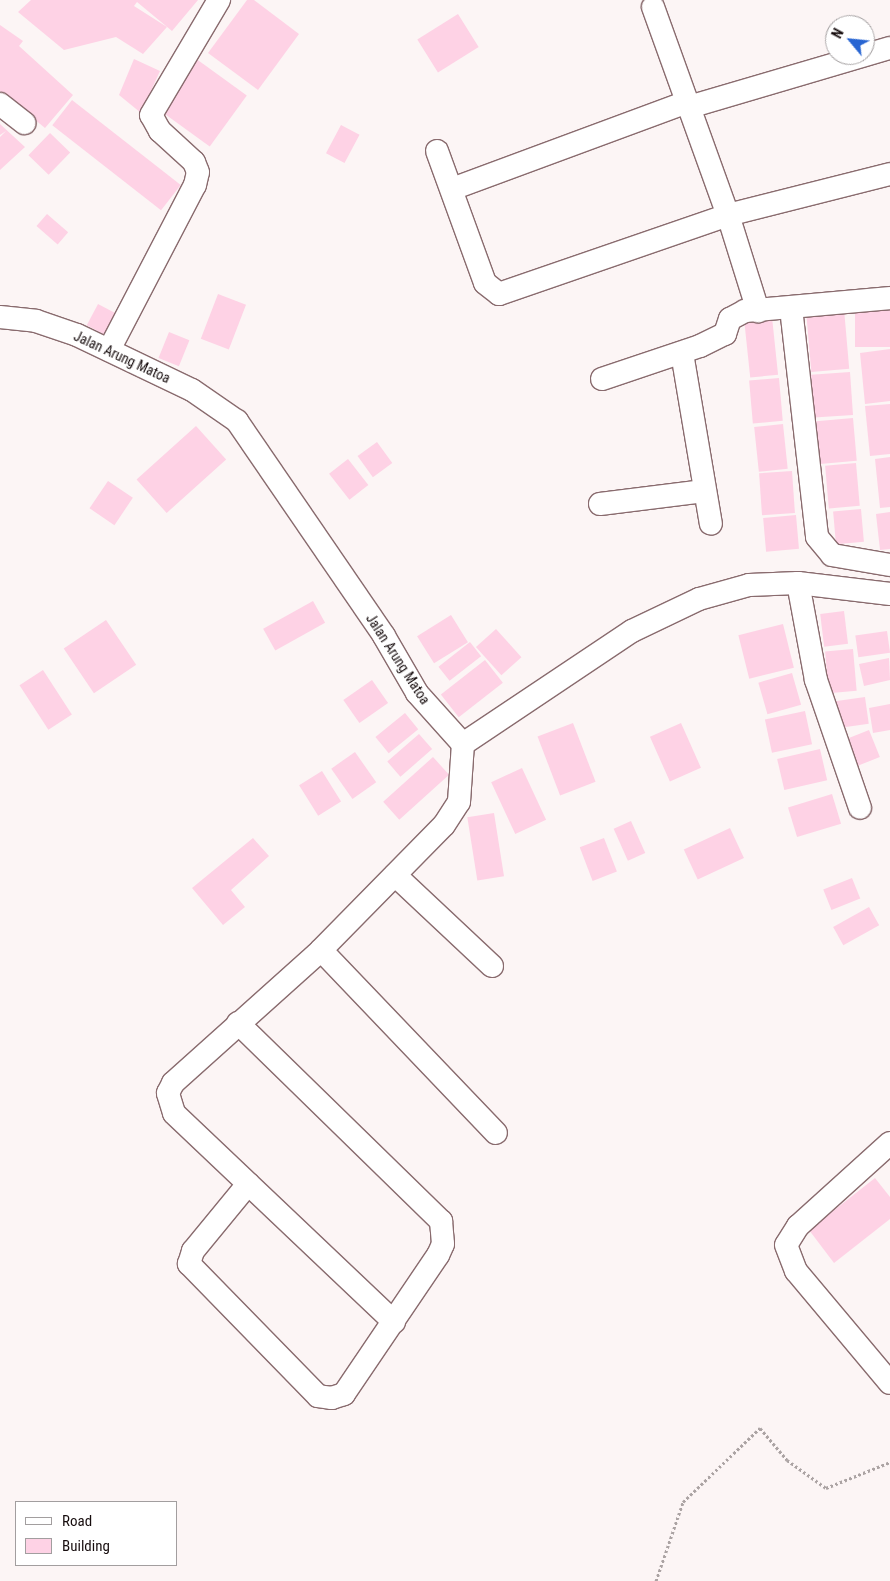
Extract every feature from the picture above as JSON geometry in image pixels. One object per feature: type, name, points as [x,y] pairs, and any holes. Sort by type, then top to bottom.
[{"type":"street","points":[[109,350],[195,185],[198,172],[194,162],[160,131],[151,115],[219,0]]},
{"type":"street","points":[[653,7],[728,214],[758,311]]},
{"type":"street","points":[[452,189],[688,104],[890,48]]},
{"type":"street","points":[[0,104],[24,123]]},
{"type":"street","points":[[437,151],[485,283],[499,294],[728,214],[890,174]]},
{"type":"street","points":[[602,378],[682,353],[725,334],[734,316],[758,311],[890,298]]},
{"type":"street","points":[[791,308],[817,537],[832,556],[890,565]]},
{"type":"street","name":"Jalan Arung Matoa","points":[[0,317],[36,321],[109,350],[192,390],[237,421],[384,636],[417,693],[463,744]]},
{"type":"street","points":[[682,353],[711,524]]},
{"type":"street","points":[[600,504],[704,491]]},
{"type":"street","points":[[798,583],[816,680],[860,808]]},
{"type":"street","points":[[394,1322],[248,1184],[168,1104],[173,1083],[321,950],[444,825],[459,802],[463,744],[632,632],[699,599],[749,584],[798,583],[890,594]]},
{"type":"street","points":[[395,875],[492,966]]},
{"type":"street","points":[[321,950],[496,1133]]},
{"type":"street","points":[[238,1023],[441,1220],[443,1244],[394,1322],[344,1394],[332,1398],[318,1396],[189,1264],[193,1251],[248,1184]]},
{"type":"street","points":[[890,1143],[798,1226],[786,1245],[796,1271],[890,1383]]},
{"type":"path","points":[[656,1581],[683,1502],[760,1428],[786,1460],[826,1488],[890,1462]]},
{"type":"building","points":[[31,0],[198,0],[172,31],[137,2],[134,6],[167,27],[143,54],[116,37],[64,50],[18,12]]},
{"type":"building","points":[[247,0],[254,0],[299,34],[258,90],[208,53]]},
{"type":"building","points":[[458,14],[479,47],[438,73],[417,39]]},
{"type":"building","points":[[0,25],[23,41],[19,46],[73,95],[45,128],[0,91]]},
{"type":"building","points":[[195,58],[247,96],[210,147],[158,109]]},
{"type":"building","points":[[134,59],[160,71],[141,113],[119,95]]},
{"type":"building","points":[[72,100],[181,185],[161,210],[52,125]]},
{"type":"building","points":[[0,124],[25,147],[0,170],[0,137],[6,131],[0,135]]},
{"type":"building","points":[[341,125],[360,135],[345,163],[326,153]]},
{"type":"building","points":[[50,133],[70,152],[49,175],[28,155]]},
{"type":"building","points":[[47,214],[68,232],[58,244],[37,226]]},
{"type":"building","points":[[218,294],[246,305],[229,350],[201,339]]},
{"type":"building","points":[[98,304],[117,314],[105,335],[87,325]]},
{"type":"building","points":[[855,305],[890,305],[890,347],[855,347]]},
{"type":"building","points":[[844,309],[849,369],[811,372],[806,312]]},
{"type":"building","points":[[772,317],[778,375],[750,378],[744,320]]},
{"type":"building","points":[[169,332],[189,340],[179,366],[159,358]]},
{"type":"building","points":[[890,349],[890,401],[865,404],[860,353]]},
{"type":"building","points":[[850,372],[853,415],[814,418],[811,375]]},
{"type":"building","points":[[779,378],[783,421],[753,423],[749,381]]},
{"type":"building","points":[[890,404],[890,454],[870,456],[865,406]]},
{"type":"building","points":[[853,418],[857,461],[820,464],[816,421]]},
{"type":"building","points":[[783,424],[788,469],[759,472],[754,427]]},
{"type":"building","points":[[196,426],[226,459],[167,513],[137,480]]},
{"type":"building","points":[[377,442],[392,463],[373,477],[358,456]]},
{"type":"building","points":[[890,457],[890,507],[880,508],[875,459]]},
{"type":"building","points":[[348,459],[368,485],[349,500],[329,474]]},
{"type":"building","points":[[856,463],[860,506],[829,509],[825,466]]},
{"type":"building","points":[[792,471],[795,513],[762,515],[759,473]]},
{"type":"building","points":[[108,481],[133,498],[114,525],[90,508]]},
{"type":"building","points":[[861,509],[864,542],[836,544],[833,511]]},
{"type":"building","points":[[890,512],[890,549],[880,550],[876,514]]},
{"type":"building","points":[[796,515],[799,549],[766,552],[763,518]]},
{"type":"building","points":[[313,601],[325,623],[275,650],[263,629]]},
{"type":"building","points":[[844,611],[848,644],[824,647],[820,614]]},
{"type":"building","points":[[451,615],[468,642],[434,663],[417,636]]},
{"type":"building","points":[[106,620],[136,665],[94,693],[64,649]]},
{"type":"building","points":[[783,624],[794,668],[749,679],[738,635]]},
{"type":"building","points":[[496,629],[521,657],[501,675],[476,647]]},
{"type":"building","points":[[887,631],[890,653],[858,657],[855,635]]},
{"type":"building","points":[[470,642],[481,656],[450,681],[438,667]]},
{"type":"building","points":[[853,649],[857,691],[829,693],[825,651]]},
{"type":"building","points":[[889,658],[890,680],[864,686],[859,664]]},
{"type":"building","points":[[485,660],[503,683],[459,717],[441,694]]},
{"type":"building","points":[[43,670],[72,714],[48,730],[20,685]]},
{"type":"building","points":[[792,673],[801,705],[767,714],[758,683]]},
{"type":"building","points":[[372,680],[388,703],[359,723],[343,700]]},
{"type":"building","points":[[865,697],[869,724],[837,728],[833,701]]},
{"type":"building","points":[[890,704],[890,730],[873,733],[869,708]]},
{"type":"building","points":[[805,711],[812,744],[772,753],[765,720]]},
{"type":"building","points":[[405,713],[418,729],[389,753],[375,737]]},
{"type":"building","points":[[573,723],[596,782],[560,795],[538,737]]},
{"type":"building","points":[[681,723],[701,768],[670,782],[650,737]]},
{"type":"building","points":[[869,730],[880,757],[857,766],[846,739]]},
{"type":"building","points":[[419,734],[432,749],[400,777],[387,762]]},
{"type":"building","points":[[820,749],[827,780],[784,790],[777,759]]},
{"type":"building","points":[[355,752],[376,782],[352,799],[331,769]]},
{"type":"building","points":[[433,757],[449,775],[399,820],[383,802]]},
{"type":"building","points":[[522,768],[546,820],[515,834],[491,782]]},
{"type":"building","points":[[322,771],[341,802],[318,816],[299,785]]},
{"type":"building","points":[[832,794],[841,824],[797,837],[788,807]]},
{"type":"building","points":[[494,813],[504,876],[477,880],[467,817]]},
{"type":"building","points":[[631,821],[645,853],[628,861],[614,829]]},
{"type":"building","points":[[730,828],[744,858],[698,879],[684,850]]},
{"type":"building","points":[[253,838],[269,856],[231,890],[245,907],[223,925],[192,888]]},
{"type":"building","points":[[604,838],[617,872],[593,881],[580,847]]},
{"type":"building","points":[[852,878],[860,898],[831,910],[823,890]]},
{"type":"building","points":[[869,907],[879,925],[843,945],[833,927]]},
{"type":"building","points":[[875,1178],[890,1197],[890,1219],[834,1263],[809,1230]]}]
